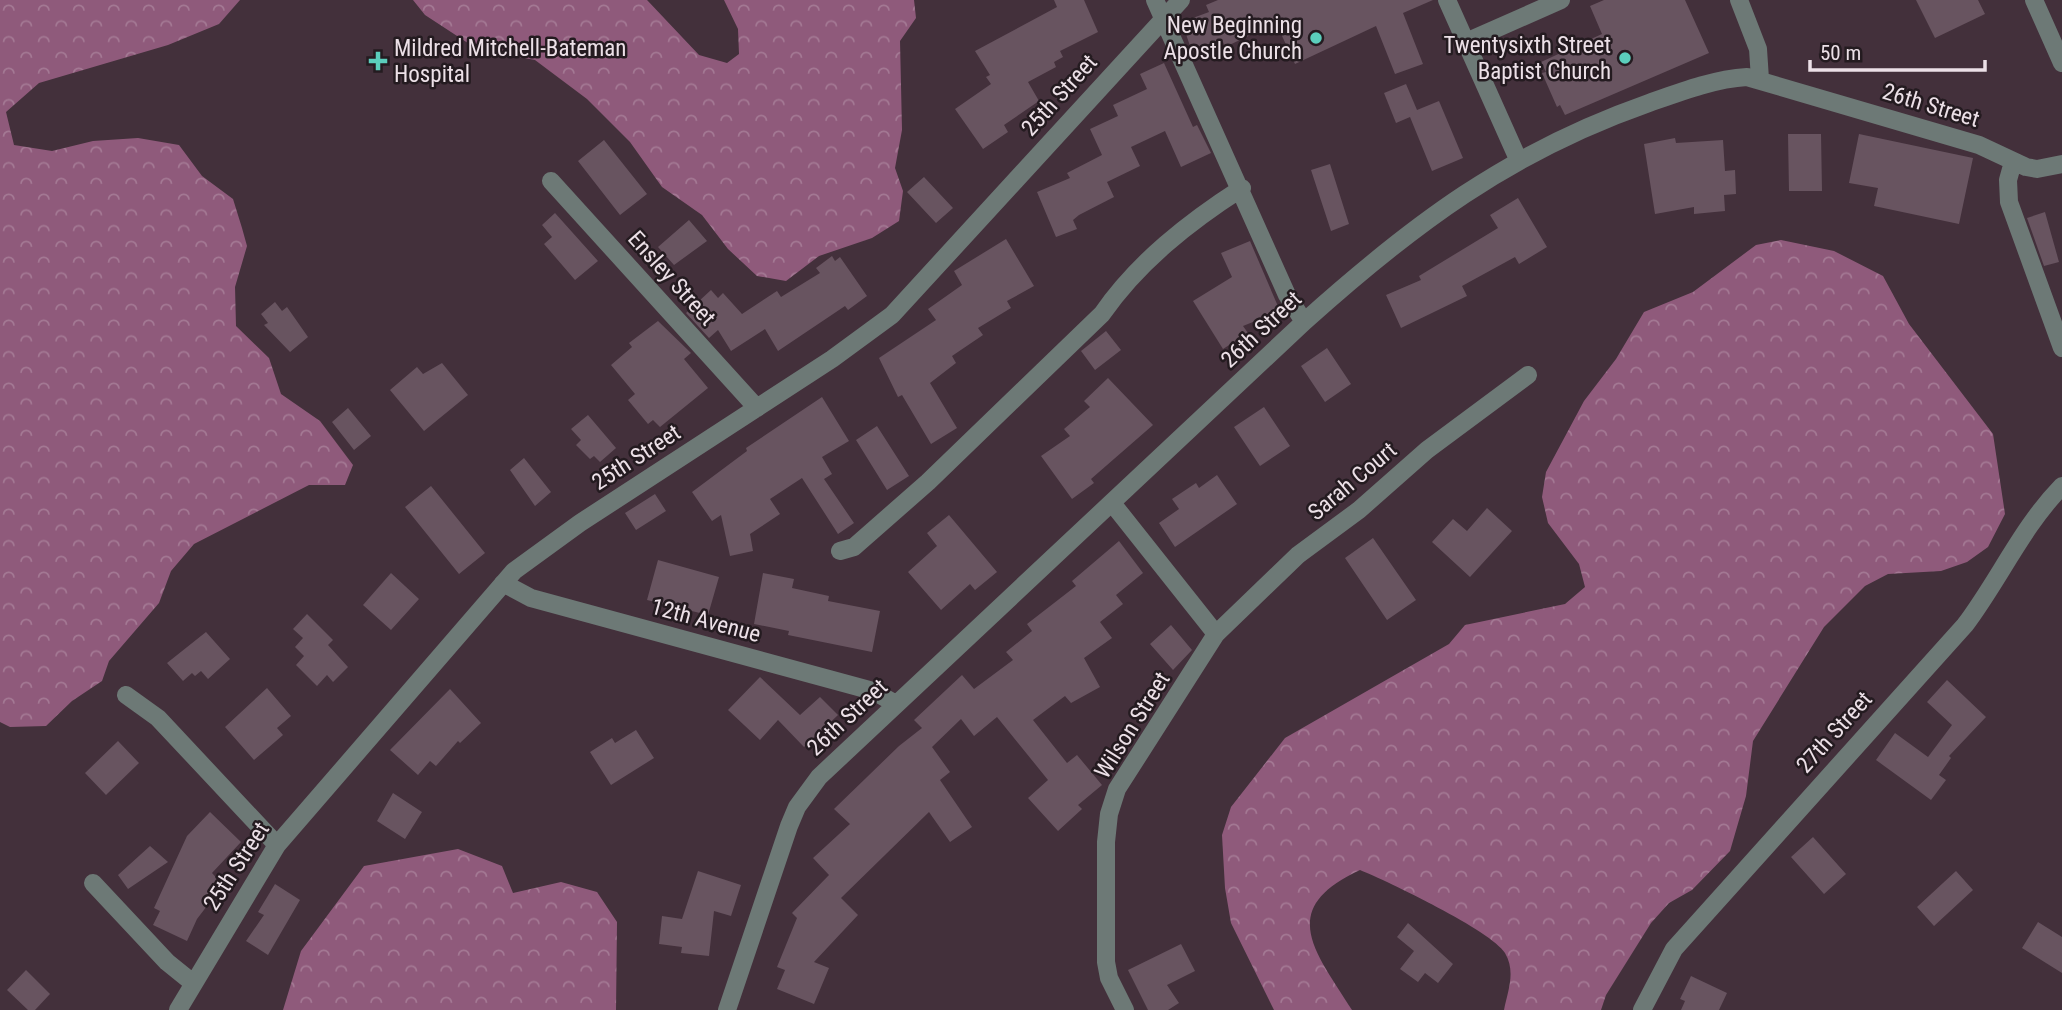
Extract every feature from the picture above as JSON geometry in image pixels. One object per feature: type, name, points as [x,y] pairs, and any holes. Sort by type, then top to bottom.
[{"type":"street","points":[[1155,0],[1242,188],[1287,295],[1304,322]]},
{"type":"street","name":"25th Street","points":[[178,1010],[277,845],[503,583],[534,554],[757,408],[892,315],[1181,0]]},
{"type":"street","points":[[1447,0],[1518,159]]},
{"type":"street","points":[[1466,42],[1561,0]]},
{"type":"street","points":[[1739,0],[1754,34],[1760,74]]},
{"type":"street","points":[[2034,0],[2062,63]]},
{"type":"street","name":"26th Street","points":[[727,1010],[797,807],[819,777],[1367,266],[1417,227],[1518,159],[1592,124],[1655,101],[1722,80],[1760,74],[1979,145],[2013,162],[2037,169],[2062,164]]},
{"type":"street","points":[[2013,162],[2008,180],[2009,202],[2062,348]]},
{"type":"street","name":"Ensley Street","points":[[551,181],[757,408]]},
{"type":"street","points":[[841,551],[854,547],[928,482],[1102,314],[1121,287],[1143,263],[1242,188]]},
{"type":"street","name":"Sarah Court","points":[[1216,634],[1298,555],[1359,510],[1427,450],[1528,375]]},
{"type":"street","name":"27th Street","points":[[1642,1010],[1674,949],[1965,625],[1993,587],[2020,539],[2062,486]]},
{"type":"street","points":[[1112,503],[1216,634]]},
{"type":"street","name":"12th Avenue","points":[[503,583],[531,598],[873,691],[896,704]]},
{"type":"street","name":"Wilson Street","points":[[1125,1010],[1109,978],[1106,962],[1106,842],[1109,814],[1129,765],[1175,701],[1216,634]]},
{"type":"street","points":[[126,695],[158,718],[277,845]]},
{"type":"street","points":[[93,884],[167,962],[194,983]]},
{"type":"green space","points":[[0,0],[240,0],[219,24],[168,45],[39,83],[6,112],[14,145],[52,151],[93,141],[138,138],[179,145],[202,176],[233,199],[247,246],[235,287],[236,326],[269,358],[281,394],[320,421],[353,465],[345,485],[309,485],[194,544],[171,571],[159,603],[109,661],[102,681],[72,701],[46,726],[10,727],[0,722]]},
{"type":"green space","points":[[413,0],[647,0],[699,55],[727,63],[739,54],[738,29],[724,0],[914,0],[916,18],[900,41],[902,130],[895,168],[903,191],[899,221],[872,238],[819,256],[786,281],[757,276],[728,249],[702,215],[662,187],[630,142],[587,99],[535,60],[477,49],[425,15]]},
{"type":"green space","points":[[1781,240],[1834,251],[1883,276],[1909,324],[1993,434],[2005,514],[1988,547],[1967,562],[1941,571],[1888,574],[1865,586],[1824,627],[1753,741],[1746,796],[1730,851],[1692,890],[1669,903],[1651,923],[1606,995],[1601,1010],[1504,1010],[1510,967],[1505,953],[1496,944],[1438,907],[1360,870],[1334,885],[1318,900],[1311,916],[1311,932],[1316,950],[1352,1010],[1274,1010],[1231,923],[1225,888],[1222,835],[1231,807],[1285,738],[1449,644],[1465,625],[1565,604],[1585,587],[1579,564],[1548,523],[1542,497],[1546,472],[1584,401],[1616,359],[1644,312],[1693,292],[1756,245]]},
{"type":"green space","points":[[458,849],[502,866],[513,893],[561,882],[597,892],[617,922],[616,1010],[283,1010],[301,951],[364,866]]},
{"type":"building","points":[[1054,0],[1084,0],[1098,32],[1060,51],[1063,57],[1054,62],[1056,67],[1028,82],[1039,101],[1004,125],[1008,132],[983,149],[955,109],[991,84],[986,77],[990,75],[975,51],[1057,7]]},
{"type":"building","points":[[1218,0],[1433,0],[1403,13],[1423,64],[1395,74],[1376,26],[1295,64],[1276,23],[1225,47],[1223,42],[1192,52],[1182,22],[1209,12],[1206,5]]},
{"type":"building","name":"Twentysixth Street Baptist Church","points":[[1604,0],[1685,0],[1709,53],[1565,115],[1560,105],[1557,107],[1542,73],[1546,72],[1541,62],[1602,34],[1590,6]]},
{"type":"building","points":[[1916,0],[1978,0],[1985,14],[1935,38]]},
{"type":"building","points":[[1164,63],[1193,127],[1197,125],[1211,153],[1181,167],[1165,131],[1131,147],[1140,166],[1107,182],[1114,197],[1073,220],[1077,229],[1056,237],[1037,192],[1070,178],[1067,173],[1102,155],[1090,129],[1118,116],[1113,105],[1147,89],[1140,74]]},
{"type":"building","points":[[1406,84],[1417,110],[1439,101],[1463,158],[1432,171],[1410,117],[1396,123],[1384,93]]},
{"type":"building","points":[[1788,134],[1821,134],[1822,191],[1789,191]]},
{"type":"building","points":[[1859,134],[1973,158],[1959,224],[1874,206],[1878,188],[1849,183]]},
{"type":"building","points":[[1675,138],[1676,143],[1723,140],[1725,171],[1735,170],[1736,194],[1724,195],[1725,211],[1694,214],[1694,207],[1655,214],[1644,144]]},
{"type":"building","points":[[604,140],[647,194],[620,215],[578,161]]},
{"type":"building","points":[[1330,164],[1349,224],[1331,231],[1311,170]]},
{"type":"building","points":[[924,177],[953,208],[936,223],[907,192]]},
{"type":"building","points":[[1518,198],[1547,247],[1519,264],[1515,257],[1462,286],[1467,296],[1401,328],[1386,295],[1421,280],[1419,276],[1498,228],[1490,215]]},
{"type":"building","points":[[2045,212],[2059,262],[2044,266],[2027,218]]},
{"type":"building","points":[[555,213],[598,261],[575,280],[544,244],[552,237],[542,225]]},
{"type":"building","points":[[689,220],[707,241],[674,265],[658,247]]},
{"type":"building","points":[[1006,239],[1034,286],[1007,301],[1011,308],[978,328],[983,335],[952,356],[956,363],[930,383],[957,428],[931,444],[902,395],[898,397],[879,358],[936,320],[928,309],[962,285],[954,271]]},
{"type":"building","points":[[1250,241],[1280,311],[1243,326],[1248,333],[1223,349],[1193,301],[1232,277],[1221,253]]},
{"type":"building","points":[[832,256],[835,261],[840,257],[867,296],[848,310],[845,306],[778,351],[765,329],[731,351],[718,330],[709,338],[686,313],[711,290],[718,298],[723,293],[742,314],[777,291],[781,297],[820,273],[816,268]]},
{"type":"building","points":[[275,302],[282,311],[287,307],[308,337],[290,352],[264,325],[268,323],[261,314]]},
{"type":"building","points":[[658,321],[691,353],[684,359],[708,388],[660,427],[653,420],[648,424],[628,400],[635,394],[611,365],[632,347],[629,343]]},
{"type":"building","points":[[1106,331],[1121,350],[1095,370],[1081,351]]},
{"type":"building","points":[[1327,348],[1351,384],[1325,402],[1301,366]]},
{"type":"building","points":[[442,363],[468,395],[424,431],[390,390],[417,367],[423,374]]},
{"type":"building","points":[[1108,378],[1153,425],[1091,479],[1094,483],[1072,499],[1041,456],[1070,436],[1064,429],[1090,407],[1084,401]]},
{"type":"building","points":[[822,397],[849,441],[822,457],[832,474],[824,479],[854,523],[838,534],[802,478],[770,499],[780,514],[750,534],[753,551],[730,556],[721,515],[712,521],[692,492],[747,451],[746,448]]},
{"type":"building","points":[[1264,407],[1290,446],[1260,466],[1234,427]]},
{"type":"building","points":[[348,408],[371,436],[354,450],[332,422]]},
{"type":"building","points":[[588,415],[616,448],[600,462],[594,456],[590,459],[576,445],[581,440],[571,429]]},
{"type":"building","points":[[877,426],[909,476],[887,490],[856,440]]},
{"type":"building","points":[[524,458],[551,492],[535,506],[510,470]]},
{"type":"building","points":[[1217,475],[1237,504],[1175,547],[1159,523],[1179,509],[1172,499],[1196,483],[1199,488]]},
{"type":"building","points":[[431,486],[485,553],[459,574],[405,507]]},
{"type":"building","points":[[655,494],[666,511],[636,530],[625,513]]},
{"type":"building","points":[[1487,508],[1512,531],[1470,577],[1432,542],[1453,519],[1467,531]]},
{"type":"building","points":[[949,515],[997,572],[975,590],[970,584],[941,610],[908,572],[937,546],[927,533]]},
{"type":"building","points":[[1373,538],[1416,600],[1387,620],[1345,558]]},
{"type":"building","points":[[1119,541],[1143,573],[1116,595],[1123,604],[1100,622],[1112,638],[1084,658],[1100,687],[1071,703],[1065,696],[1033,720],[1067,763],[1077,755],[1102,785],[1078,805],[1082,809],[1058,831],[1028,798],[1048,780],[997,717],[974,736],[961,719],[932,747],[950,772],[940,780],[972,827],[950,842],[929,812],[841,898],[858,915],[814,962],[829,968],[814,1004],[777,989],[785,970],[777,967],[797,918],[792,913],[829,875],[813,858],[850,824],[834,809],[899,746],[922,728],[914,720],[962,675],[974,689],[1013,660],[1006,652],[1032,631],[1027,624],[1076,586],[1072,581]]},
{"type":"building","points":[[658,560],[719,577],[708,615],[647,600]]},
{"type":"building","points":[[391,573],[419,599],[391,630],[363,605]]},
{"type":"building","points":[[763,573],[794,579],[792,588],[829,596],[828,601],[880,611],[872,652],[788,635],[789,631],[754,624]]},
{"type":"building","points":[[307,614],[333,640],[328,645],[348,667],[333,682],[327,675],[317,686],[296,665],[304,656],[295,647],[303,638],[293,629]]},
{"type":"building","points":[[1171,625],[1192,650],[1173,670],[1150,644]]},
{"type":"building","points":[[206,632],[230,659],[208,679],[201,671],[195,676],[192,673],[183,681],[167,663]]},
{"type":"building","points":[[760,677],[800,715],[820,697],[838,715],[804,747],[778,720],[760,740],[728,710]]},
{"type":"building","points":[[1947,680],[1986,717],[1949,756],[1951,758],[1939,775],[1946,780],[1931,800],[1876,760],[1895,733],[1928,757],[1952,725],[1927,702]]},
{"type":"building","points":[[267,688],[291,716],[277,728],[283,735],[254,760],[225,727]]},
{"type":"building","points":[[450,689],[481,723],[460,743],[458,741],[436,766],[430,761],[418,775],[390,750]]},
{"type":"building","points":[[636,730],[654,758],[611,785],[590,752],[612,738],[615,743]]},
{"type":"building","points":[[118,741],[139,763],[106,795],[85,773]]},
{"type":"building","points":[[393,793],[422,812],[405,839],[377,821]]},
{"type":"building","points":[[210,812],[241,842],[212,873],[223,885],[197,919],[187,941],[153,925],[160,911],[154,908],[187,836]]},
{"type":"building","points":[[1813,837],[1846,874],[1824,894],[1791,857]]},
{"type":"building","points":[[150,846],[168,862],[128,889],[118,875]]},
{"type":"building","points":[[698,871],[741,885],[731,916],[714,911],[709,956],[681,953],[682,947],[659,944],[662,916],[682,919]]},
{"type":"building","points":[[1956,871],[1973,890],[1934,926],[1917,907]]},
{"type":"building","points":[[275,884],[300,900],[268,955],[246,941],[264,915],[258,912]]},
{"type":"building","points":[[2038,922],[2062,937],[2062,973],[2022,948]]},
{"type":"building","points":[[1408,923],[1453,964],[1438,983],[1425,973],[1418,982],[1400,969],[1414,951],[1397,937]]},
{"type":"building","points":[[1181,944],[1195,971],[1167,985],[1179,1003],[1168,1010],[1148,1010],[1128,970]]},
{"type":"building","points":[[26,970],[50,994],[35,1010],[28,1010],[7,990]]},
{"type":"building","points":[[1691,976],[1727,993],[1719,1010],[1681,1010],[1685,1001],[1680,999]]},
{"type":"place","name":"New Beginning Apostle Church","points":[[1316,38]]},
{"type":"place","name":"Twentysixth Street Baptist Church","points":[[1625,58]]},
{"type":"place","name":"Mildred Mitchell-Bateman Hospital","points":[[378,61]]}]
